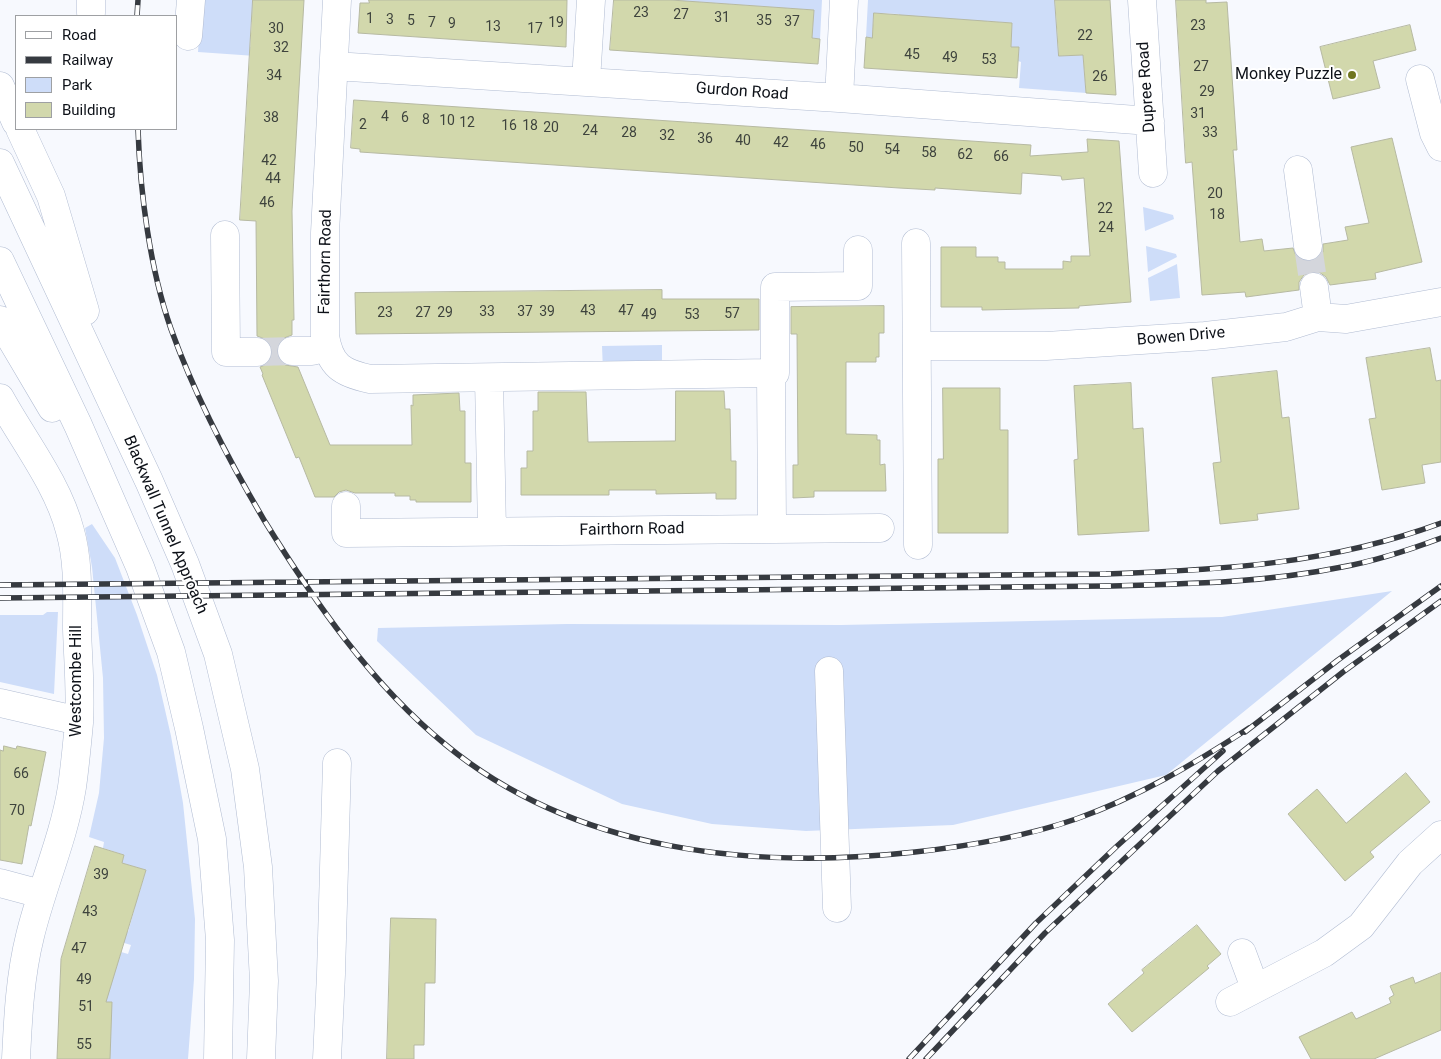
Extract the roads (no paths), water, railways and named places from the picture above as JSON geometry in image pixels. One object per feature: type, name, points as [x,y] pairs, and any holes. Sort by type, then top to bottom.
[{"type":"main road","points":[[188,36],[190,0]]},
{"type":"main road","name":"Fairthorn Road","points":[[338,0],[325,233],[325,336],[327,347],[336,365],[351,375],[370,379],[771,373]]},
{"type":"main road","points":[[586,81],[591,0]]},
{"type":"main road","points":[[839,98],[844,0]]},
{"type":"main road","name":"Dupree Road","points":[[1142,0],[1153,173]]},
{"type":"main road","name":"Gurdon Road","points":[[334,66],[839,98],[1150,121]]},
{"type":"main road","points":[[1420,79],[1434,133],[1441,147]]},
{"type":"main road","points":[[0,86],[15,120]]},
{"type":"main road","points":[[20,130],[50,196],[111,398]]},
{"type":"main road","name":"Blackwall Tunnel Approach","points":[[0,163],[111,398],[185,564],[218,654],[245,769],[258,867],[264,981],[261,1059]]},
{"type":"main road","points":[[1298,170],[1308,246]]},
{"type":"main road","points":[[225,235],[226,352],[257,352]]},
{"type":"main road","points":[[916,243],[918,545]]},
{"type":"main road","points":[[772,528],[771,373],[775,373],[774,287],[858,286],[858,250]]},
{"type":"main road","points":[[0,261],[78,426],[140,567],[171,652],[212,840],[220,940],[218,1059]]},
{"type":"main road","points":[[1314,287],[1318,317]]},
{"type":"main road","name":"Bowen Drive","points":[[917,346],[1046,346],[1143,340],[1286,327],[1318,317],[1346,319],[1441,302]]},
{"type":"main road","points":[[0,320],[66,430],[140,567]]},
{"type":"main road","points":[[292,352],[312,351],[327,347]]},
{"type":"main road","points":[[489,378],[492,531]]},
{"type":"main road","name":"Westcombe Hill","points":[[3,408],[47,476],[70,530],[76,561],[79,721],[71,788],[55,853],[11,974],[16,1059]]},
{"type":"main road","name":"Fairthorn Road","points":[[346,506],[346,533],[880,528]]},
{"type":"main road","points":[[829,671],[837,908]]},
{"type":"main road","points":[[0,703],[79,721]]},
{"type":"main road","points":[[327,1059],[338,763]]},
{"type":"main road","points":[[1230,1002],[1324,953],[1361,926],[1410,863],[1441,835]]},
{"type":"main road","points":[[0,883],[41,894]]},
{"type":"main road","points":[[1242,953],[1255,988]]},
{"type":"tunnel","points":[[1308,246],[1314,287]]},
{"type":"tunnel","points":[[257,352],[292,351]]},
{"type":"railway","points":[[137,15],[138,0]]},
{"type":"railway","points":[[138,130],[147,230],[164,306],[180,354],[191,379],[213,427],[238,474],[264,520],[303,581],[369,668],[393,696],[446,745],[497,781],[551,809],[609,831],[668,845],[730,854],[792,858],[854,857],[976,844],[1016,836],[1076,819],[1121,801],[1165,779],[1249,728]]},
{"type":"railway","points":[[0,585],[1106,574],[1234,567],[1317,556],[1400,537],[1441,523]]},
{"type":"railway","points":[[0,598],[1106,586],[1195,583],[1254,580],[1342,567],[1392,555],[1441,538]]},
{"type":"railway","points":[[1245,732],[1338,660],[1441,586]]},
{"type":"railway","points":[[926,1059],[1045,933],[1218,771],[1343,672],[1441,601]]},
{"type":"railway","points":[[909,1059],[1036,923],[1116,847],[1223,751]]},
{"type":"place","name":"Monkey Puzzle","points":[[1352,75]]}]
